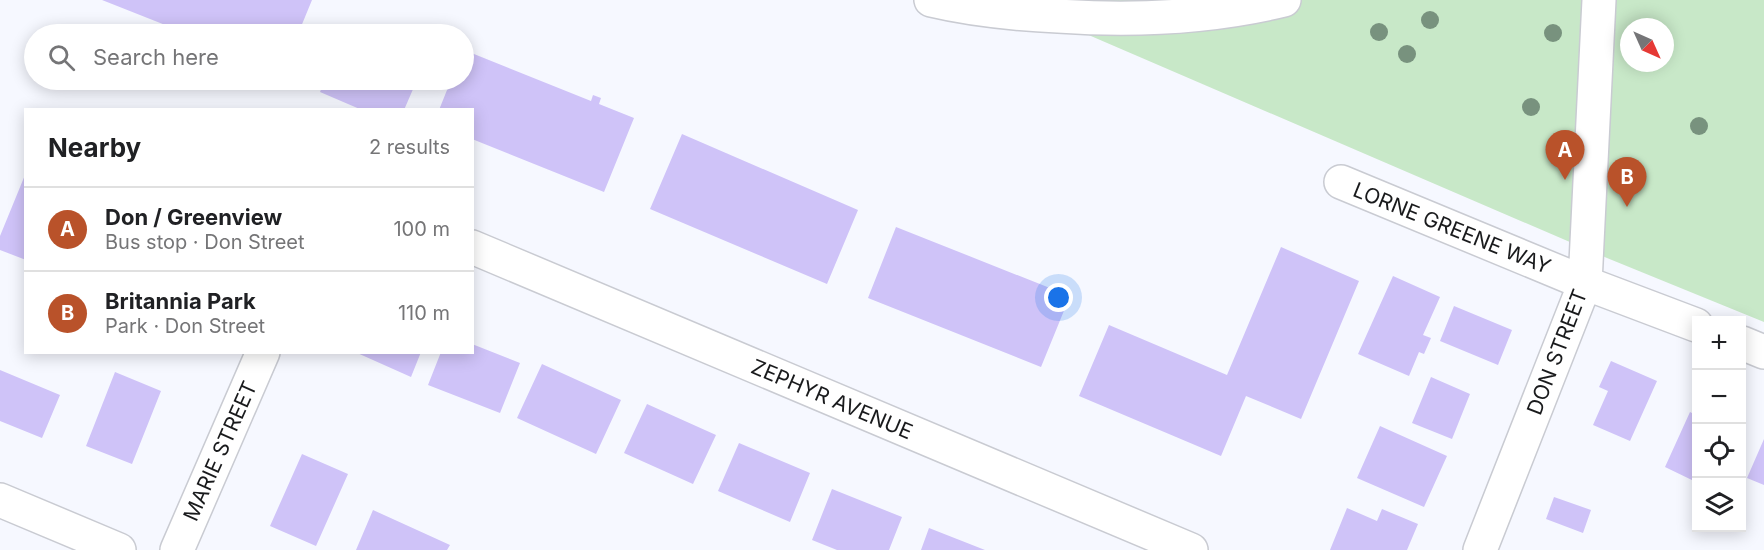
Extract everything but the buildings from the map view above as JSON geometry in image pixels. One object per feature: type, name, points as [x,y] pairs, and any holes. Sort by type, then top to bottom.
[{"type":"street","points":[[931,0],[1022,15],[1120,19],[1223,12],[1284,0]]},
{"type":"street","name":"DON STREET","points":[[1480,550],[1585,283],[1599,0]]},
{"type":"street","name":"LORNE GREENE WAY","points":[[1341,182],[1585,283],[1692,323]]},
{"type":"street","name":"ZEPHYR AVENUE","points":[[474,248],[1191,550]]},
{"type":"street","points":[[1746,345],[1764,352]]},
{"type":"street","name":"MARIE STREET","points":[[177,550],[262,354]]},
{"type":"street","points":[[0,500],[119,550]]},
{"type":"green space","points":[[1007,0],[1764,0],[1764,322],[1607,258]]},
{"type":"place","name":"Don / Greenview","points":[[1565,180]]},
{"type":"place","name":"Britannia Park","points":[[1627,207]]}]
